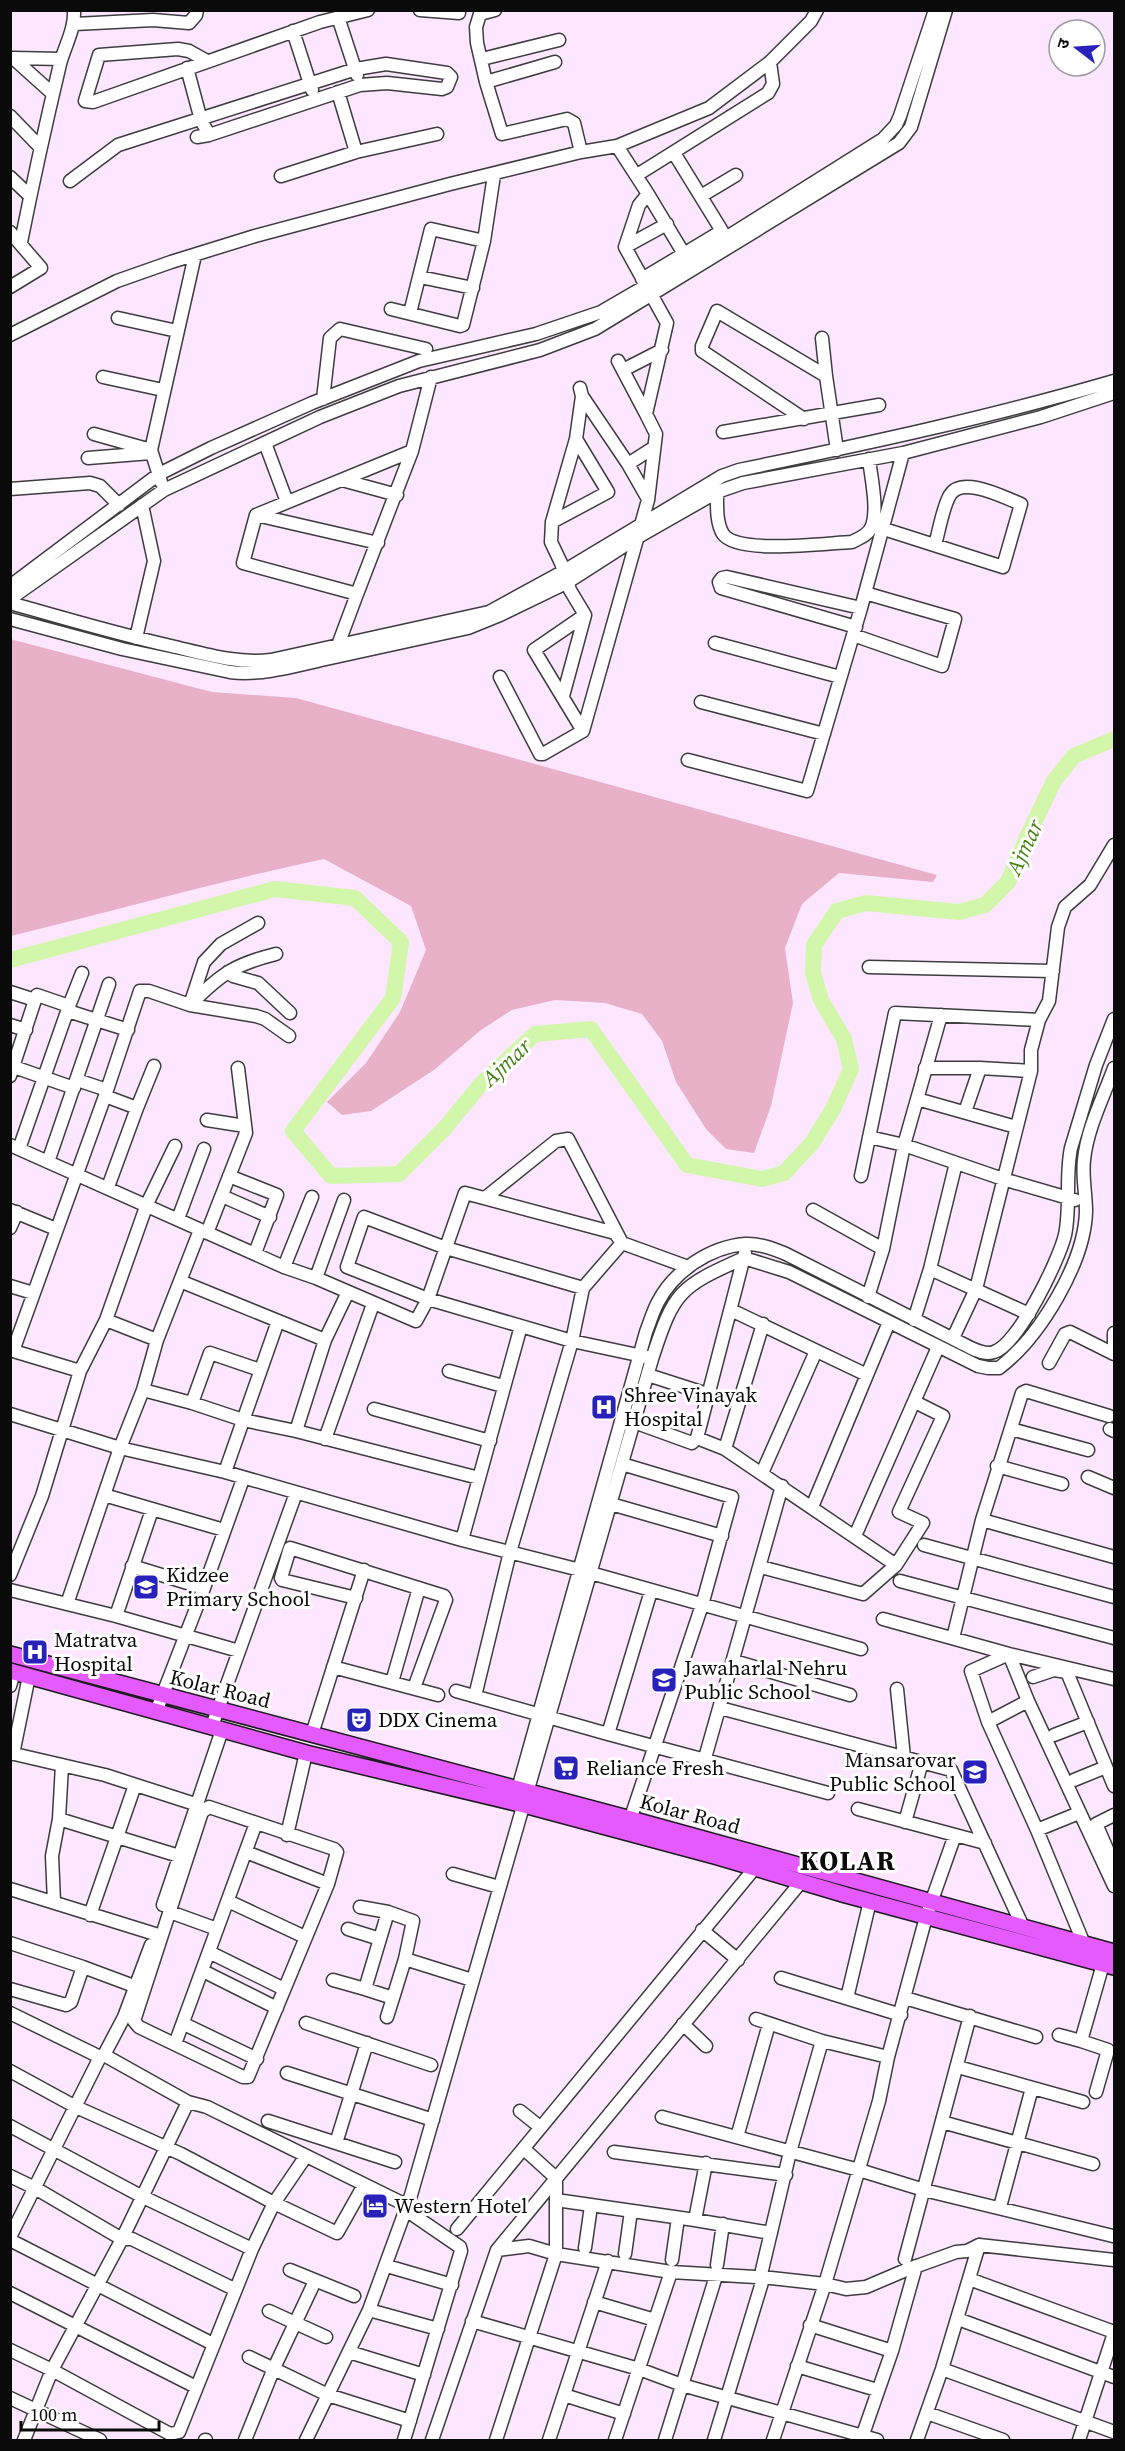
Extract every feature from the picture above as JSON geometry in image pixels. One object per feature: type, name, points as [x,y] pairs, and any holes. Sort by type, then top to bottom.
[{"type":"main road","name":"Kolar Road","points":[[10,1654],[312,1734],[521,1798],[932,1901],[1114,1952]]},
{"type":"main road","name":"Kolar Road","points":[[12,1676],[29,1676],[306,1753],[521,1798]]},
{"type":"main road","points":[[306,1753],[312,1734]]},
{"type":"main road","name":"Kolar Road","points":[[628,1826],[754,1869],[1108,1966]]},
{"type":"street","points":[[21,242],[61,59],[75,24],[74,10]]},
{"type":"street","points":[[75,24],[154,15],[189,22],[196,15],[197,10]]},
{"type":"street","points":[[207,61],[189,51],[178,49],[99,55],[86,101],[93,102],[293,31],[318,16],[338,17],[368,10]]},
{"type":"street","points":[[420,10],[459,14]]},
{"type":"street","points":[[495,10],[481,12],[476,27],[477,43],[486,82],[502,134],[567,119],[574,123],[581,152]]},
{"type":"street","points":[[10,335],[117,281],[195,255],[266,233],[581,152],[617,146],[709,108],[770,62],[811,21],[817,10]]},
{"type":"street","points":[[647,287],[884,139],[896,125],[900,116],[935,10]]},
{"type":"street","points":[[10,586],[159,474],[211,447],[418,361],[536,334],[586,319],[647,287],[899,143],[911,127],[946,10]]},
{"type":"street","points":[[338,17],[360,84]]},
{"type":"street","points":[[293,31],[315,100]]},
{"type":"street","points":[[482,59],[559,40]]},
{"type":"street","points":[[12,57],[61,59]]},
{"type":"street","points":[[12,57],[53,94]]},
{"type":"street","points":[[486,82],[555,62]]},
{"type":"street","points":[[637,175],[768,93],[773,84],[770,62]]},
{"type":"street","points":[[70,181],[118,145],[201,120],[356,69],[386,64],[447,73],[451,77],[447,87],[442,89],[387,83],[360,84],[203,136],[201,120],[187,68]]},
{"type":"street","points":[[338,92],[356,152]]},
{"type":"street","points":[[10,116],[40,147]]},
{"type":"street","points":[[281,176],[356,152],[437,134]]},
{"type":"street","points":[[617,146],[684,254]]},
{"type":"street","points":[[10,601],[164,490],[320,417],[399,386],[540,350],[595,329],[684,254],[722,231],[674,153]]},
{"type":"street","points":[[391,309],[462,326],[484,241],[494,175]]},
{"type":"street","points":[[701,196],[736,175]]},
{"type":"street","points":[[10,177],[30,196]]},
{"type":"street","points":[[646,414],[668,323],[625,247],[639,205],[648,194]]},
{"type":"street","points":[[410,313],[433,224],[484,241]]},
{"type":"street","points":[[625,247],[667,224]]},
{"type":"street","points":[[10,232],[21,242],[40,268],[10,287]]},
{"type":"street","points":[[164,490],[151,451],[195,255]]},
{"type":"street","points":[[420,277],[473,288]]},
{"type":"street","points":[[804,418],[702,351],[714,314],[717,311],[722,313],[826,376]]},
{"type":"street","points":[[118,318],[177,331]]},
{"type":"street","points":[[323,399],[330,338],[340,329],[426,350]]},
{"type":"street","points":[[822,338],[837,450]]},
{"type":"street","points":[[500,677],[540,753],[543,754],[583,731],[648,500],[656,434],[620,366],[662,350]]},
{"type":"street","points":[[103,377],[163,390]]},
{"type":"street","points":[[338,645],[397,495],[412,451],[431,377]]},
{"type":"street","points":[[10,601],[136,638],[228,660],[251,662],[271,660],[489,612],[566,577],[642,523],[722,476],[739,470],[837,450],[1039,403],[1114,381]]},
{"type":"street","points":[[563,696],[585,615],[570,590],[550,542],[552,522],[576,439],[581,392],[628,464],[648,500]]},
{"type":"street","points":[[10,619],[176,662],[241,674],[296,665],[468,628],[500,615],[717,492],[743,483],[903,453],[1041,417],[1114,393]]},
{"type":"street","points":[[723,432],[879,405]]},
{"type":"street","points":[[94,434],[151,451]]},
{"type":"street","points":[[552,522],[608,492],[576,439]]},
{"type":"street","points":[[265,443],[287,502]]},
{"type":"street","points":[[628,464],[653,448]]},
{"type":"street","points":[[88,458],[151,451]]},
{"type":"street","points":[[256,515],[412,451]]},
{"type":"street","points":[[688,760],[807,792],[866,593],[903,453]]},
{"type":"street","points":[[819,454],[822,468]]},
{"type":"street","points":[[717,492],[718,517],[723,534],[735,542],[767,547],[852,542],[864,537],[871,527],[874,513],[869,459]]},
{"type":"street","points":[[342,480],[397,495]]},
{"type":"street","points":[[10,489],[90,483],[100,486],[119,505]]},
{"type":"street","points":[[884,529],[1003,567],[1021,504],[970,486],[958,487],[950,494],[935,545]]},
{"type":"street","points":[[136,638],[154,561],[142,505]]},
{"type":"street","points":[[256,515],[378,543]]},
{"type":"street","points":[[256,515],[243,562],[357,594]]},
{"type":"street","points":[[861,608],[727,577],[722,578],[719,582],[721,588],[854,631],[942,666],[955,620],[866,593]]},
{"type":"street","points":[[583,731],[534,650],[585,615]]},
{"type":"street","points":[[715,643],[840,676]]},
{"type":"street","points":[[701,702],[824,734]]},
{"type":"street","points":[[953,1338],[976,1289],[1031,1071],[1031,1050],[1039,1020],[1050,1000],[1058,927],[1065,907],[1090,885],[1114,844]]},
{"type":"street","points":[[190,1005],[204,962],[221,944],[258,923]]},
{"type":"street","points":[[190,1005],[218,977],[252,960],[276,954]]},
{"type":"street","points":[[869,967],[1053,971]]},
{"type":"street","points":[[228,972],[233,976],[258,983],[290,1013]]},
{"type":"street","points":[[82,973],[45,1077],[15,1147],[284,1267],[316,1278],[416,1321],[428,1299],[465,1194],[615,1233],[622,1243],[688,1267]]},
{"type":"street","points":[[48,1162],[109,984]]},
{"type":"street","points":[[80,1371],[12,1350],[106,1093],[140,991],[149,991],[190,1005],[256,1016],[265,1019],[290,1036]]},
{"type":"street","points":[[10,992],[35,1000]]},
{"type":"street","points":[[128,1030],[37,995],[12,1071],[76,1084],[106,1093],[137,1108]]},
{"type":"street","points":[[861,1176],[895,1013],[1039,1020]]},
{"type":"street","points":[[868,1297],[883,1249],[904,1145],[941,1015]]},
{"type":"street","points":[[306,2440],[369,2310],[407,2208],[518,1820],[521,1798],[646,1357],[658,1302],[688,1267],[705,1256],[746,1244],[786,1254],[914,1320],[983,1352],[992,1353],[1001,1349],[1029,1314],[1058,1258],[1065,1236],[1071,1148],[1096,1065],[1114,1018]]},
{"type":"street","points":[[10,1025],[26,1030]]},
{"type":"street","points":[[108,1187],[154,1066]]},
{"type":"street","points":[[67,1604],[120,1448],[143,1390],[157,1340],[180,1281],[222,1196],[246,1133],[238,1068]]},
{"type":"street","points":[[925,1068],[1031,1071]]},
{"type":"street","points":[[965,1112],[980,1068]]},
{"type":"street","points":[[586,1572],[611,1504],[648,1375],[646,1357],[668,1311],[682,1290],[701,1276],[744,1257],[789,1272],[938,1347],[988,1368],[999,1368],[1010,1360],[1040,1322],[1073,1270],[1082,1245],[1085,1201],[1084,1159],[1089,1137],[1114,1068]]},
{"type":"street","points":[[917,1099],[1016,1127]]},
{"type":"street","points":[[207,1120],[245,1126]]},
{"type":"street","points":[[869,1137],[904,1145],[1003,1179],[1085,1201]]},
{"type":"street","points":[[485,1198],[556,1142],[568,1139],[622,1243]]},
{"type":"street","points":[[10,1575],[42,1496],[80,1371],[106,1320],[147,1204],[175,1146]]},
{"type":"street","points":[[178,1219],[204,1149]]},
{"type":"street","points":[[914,1320],[930,1269],[956,1163]]},
{"type":"street","points":[[229,1176],[277,1195],[255,1253]]},
{"type":"street","points":[[222,1196],[270,1217]]},
{"type":"street","points":[[284,1267],[312,1197]]},
{"type":"street","points":[[316,1278],[344,1200]]},
{"type":"street","points":[[813,1210],[883,1249]]},
{"type":"street","points":[[10,1228],[14,1211],[56,1229]]},
{"type":"street","points":[[583,1288],[446,1248],[364,1217],[348,1267],[428,1299],[572,1341],[646,1357]]},
{"type":"street","points":[[475,1696],[510,1552],[572,1341],[583,1288],[622,1243]]},
{"type":"street","points":[[634,1422],[692,1443],[697,1438],[746,1244]]},
{"type":"street","points":[[930,1269],[1029,1314]]},
{"type":"street","points":[[180,1281],[326,1340]]},
{"type":"street","points":[[10,1286],[33,1293]]},
{"type":"street","points":[[296,1431],[326,1340],[348,1292]]},
{"type":"street","points":[[325,1439],[373,1304]]},
{"type":"street","points":[[731,1310],[867,1375]]},
{"type":"street","points":[[106,1320],[157,1340]]},
{"type":"street","points":[[225,1472],[278,1321]]},
{"type":"street","points":[[812,1507],[889,1322]]},
{"type":"street","points":[[725,1449],[763,1324]]},
{"type":"street","points":[[462,1540],[521,1326]]},
{"type":"street","points":[[1049,1363],[1065,1334],[1070,1332],[1114,1354]]},
{"type":"street","points":[[1114,1333],[1114,1348]]},
{"type":"street","points":[[855,1536],[938,1347]]},
{"type":"street","points":[[762,1473],[816,1351]]},
{"type":"street","points":[[192,1403],[210,1353],[260,1370]]},
{"type":"street","points":[[449,1371],[503,1386]]},
{"type":"street","points":[[648,1375],[707,1394]]},
{"type":"street","points":[[143,1390],[243,1420],[296,1431],[479,1478]]},
{"type":"street","points":[[953,1638],[961,1598],[997,1466],[1024,1391],[1111,1425]]},
{"type":"street","points":[[761,1567],[863,1594],[896,1565],[923,1522],[899,1512],[943,1416],[915,1402]]},
{"type":"street","points":[[374,1409],[490,1441]]},
{"type":"street","points":[[10,1414],[120,1448],[225,1472],[462,1540],[586,1572],[861,1649]]},
{"type":"street","points":[[1011,1429],[1088,1450]]},
{"type":"street","points":[[697,1438],[725,1449],[783,1486],[896,1565]]},
{"type":"street","points":[[622,1464],[732,1497],[702,1605],[628,1826]]},
{"type":"street","points":[[997,1466],[1062,1484]]},
{"type":"street","points":[[1088,1477],[1114,1488]]},
{"type":"street","points":[[156,1712],[243,1479]]},
{"type":"street","points":[[705,1758],[783,1486]]},
{"type":"street","points":[[213,2344],[10,2238],[124,2017],[155,1934],[178,1856],[198,1805],[217,1728],[218,1710],[296,1493]]},
{"type":"street","points":[[104,1495],[224,1530]]},
{"type":"street","points":[[611,1504],[722,1536]]},
{"type":"street","points":[[116,1616],[152,1510]]},
{"type":"street","points":[[982,1520],[1114,1557]]},
{"type":"street","points":[[924,1545],[1114,1596]]},
{"type":"street","points":[[356,1598],[282,1580],[283,1568],[290,1548],[444,1596],[446,1600],[414,1688]]},
{"type":"street","points":[[132,1566],[204,1588]]},
{"type":"street","points":[[312,1734],[364,1570]]},
{"type":"street","points":[[900,1581],[1114,1638]]},
{"type":"street","points":[[392,1682],[418,1587]]},
{"type":"street","points":[[10,1590],[116,1616],[239,1651]]},
{"type":"street","points":[[608,1734],[651,1591]]},
{"type":"street","points":[[884,1619],[1009,1654],[1114,1679]]},
{"type":"street","points":[[1009,1654],[1028,1701],[1114,1886]]},
{"type":"street","points":[[1009,1654],[971,1671],[988,1722],[1038,1830],[1084,1944]]},
{"type":"street","points":[[734,1661],[850,1695]]},
{"type":"street","points":[[333,1667],[438,1695]]},
{"type":"street","points":[[1033,1677],[1054,1670],[1067,1672],[1114,1786]]},
{"type":"street","points":[[29,1676],[12,1754],[105,1775],[198,1805]]},
{"type":"street","points":[[897,1689],[904,1757]]},
{"type":"street","points":[[456,1691],[828,1793]]},
{"type":"street","points":[[988,1722],[1028,1701]]},
{"type":"street","points":[[720,1708],[951,1770],[1023,1927]]},
{"type":"street","points":[[1054,1735],[1088,1722]]},
{"type":"street","points":[[287,1835],[306,1753]]},
{"type":"street","points":[[905,1822],[922,1762]]},
{"type":"street","points":[[54,1902],[52,1856],[59,1819],[62,1765]]},
{"type":"street","points":[[1074,1780],[1106,1767]]},
{"type":"street","points":[[90,1915],[135,1785]]},
{"type":"street","points":[[209,1807],[287,1835],[334,1849],[337,1856],[328,1884],[257,2059],[248,2077],[243,2077],[139,2027],[134,2020],[205,1809],[209,1807]]},
{"type":"street","points":[[858,1809],[985,1843]]},
{"type":"street","points":[[1038,1830],[1074,1815]]},
{"type":"street","points":[[1114,1815],[1096,1824],[1111,1849],[1114,1865]]},
{"type":"street","points":[[59,1819],[178,1856]]},
{"type":"street","points":[[175,2044],[256,1823]]},
{"type":"street","points":[[772,2440],[825,2284],[879,2101],[888,2057],[926,1917],[955,1835]]},
{"type":"street","points":[[246,1852],[328,1884]]},
{"type":"street","points":[[457,2229],[754,1869]]},
{"type":"street","points":[[453,1874],[499,1887]]},
{"type":"street","points":[[432,2440],[497,2250],[801,1882]]},
{"type":"street","points":[[10,1889],[155,1934]]},
{"type":"street","points":[[228,1901],[305,1937]]},
{"type":"street","points":[[847,1998],[870,1901]]},
{"type":"street","points":[[360,1906],[413,1920],[405,1959],[387,2017]]},
{"type":"street","points":[[170,1912],[218,1929]]},
{"type":"street","points":[[365,1989],[388,1912]]},
{"type":"street","points":[[348,1929],[380,1939]]},
{"type":"street","points":[[702,1930],[738,1960]]},
{"type":"street","points":[[10,1943],[134,1986]]},
{"type":"street","points":[[209,1952],[284,1989]]},
{"type":"street","points":[[405,1959],[472,1980]]},
{"type":"street","points":[[1081,2041],[1108,1966]]},
{"type":"street","points":[[10,1989],[66,2005],[72,2002],[83,1967]]},
{"type":"street","points":[[203,1971],[277,2008]]},
{"type":"street","points":[[781,1978],[900,2015]]},
{"type":"street","points":[[333,1980],[393,1998]]},
{"type":"street","points":[[905,1998],[1036,2037]]},
{"type":"street","points":[[10,2013],[102,2056],[188,2102],[207,2107],[364,2185],[407,2208],[460,2247],[461,2254],[404,2440]]},
{"type":"street","points":[[905,2259],[970,2016]]},
{"type":"street","points":[[756,2019],[822,2041],[888,2057]]},
{"type":"street","points":[[306,2023],[431,2065]]},
{"type":"street","points":[[184,2024],[257,2059]]},
{"type":"street","points":[[683,2024],[706,2046]]},
{"type":"street","points":[[737,2137],[769,2024]]},
{"type":"street","points":[[1059,2035],[1108,2050],[1096,2092]]},
{"type":"street","points":[[714,2440],[763,2274],[790,2152],[822,2041]]},
{"type":"street","points":[[336,2143],[367,2043]]},
{"type":"street","points":[[958,2067],[1083,2102]]},
{"type":"street","points":[[10,2071],[76,2107],[167,2148],[338,2233],[364,2185]]},
{"type":"street","points":[[287,2073],[433,2120]]},
{"type":"street","points":[[1000,2207],[1032,2088]]},
{"type":"street","points":[[24,2440],[52,2370],[122,2239],[188,2102]]},
{"type":"street","points":[[520,2111],[540,2127]]},
{"type":"street","points":[[662,2117],[858,2169],[924,2190],[1113,2236]]},
{"type":"street","points":[[268,2121],[395,2162]]},
{"type":"street","points":[[942,2122],[1093,2164]]},
{"type":"street","points":[[10,2126],[141,2196],[252,2249]]},
{"type":"street","points":[[496,2440],[556,2254],[556,2178],[524,2149]]},
{"type":"street","points":[[614,2152],[786,2175]]},
{"type":"street","points":[[10,2350],[52,2370],[169,2437],[179,2432],[234,2289],[252,2249],[274,2203],[306,2156]]},
{"type":"street","points":[[695,2220],[706,2163]]},
{"type":"street","points":[[10,2176],[122,2239],[132,2239],[234,2289]]},
{"type":"street","points":[[563,2201],[771,2233]]},
{"type":"street","points":[[585,2248],[591,2205]]},
{"type":"street","points":[[625,2254],[631,2211]]},
{"type":"street","points":[[615,2440],[671,2266],[678,2218]]},
{"type":"street","points":[[665,2440],[717,2270],[723,2224]]},
{"type":"street","points":[[497,2250],[530,2246],[556,2254],[608,2261],[763,2274],[846,2289],[866,2287],[916,2266],[956,2252],[967,2251],[979,2245],[1114,2260]]},
{"type":"street","points":[[917,2440],[958,2319],[979,2245]]},
{"type":"street","points":[[549,2440],[608,2261]]},
{"type":"street","points":[[387,2266],[452,2285]]},
{"type":"street","points":[[861,2438],[892,2351],[916,2266]]},
{"type":"street","points":[[290,2270],[354,2296]]},
{"type":"street","points":[[969,2279],[1114,2333],[1079,2440]]},
{"type":"street","points":[[245,2440],[274,2368],[315,2281]]},
{"type":"street","points":[[10,2293],[196,2387]]},
{"type":"street","points":[[594,2302],[655,2320]]},
{"type":"street","points":[[369,2310],[438,2329]]},
{"type":"street","points":[[269,2311],[326,2337]]},
{"type":"street","points":[[958,2319],[1114,2377]]},
{"type":"street","points":[[472,2321],[639,2369],[682,2385],[861,2438],[877,2440]]},
{"type":"street","points":[[810,2325],[892,2351]]},
{"type":"street","points":[[349,2352],[424,2376]]},
{"type":"street","points":[[249,2357],[328,2395],[410,2421]]},
{"type":"street","points":[[797,2366],[877,2390]]},
{"type":"street","points":[[942,2369],[1114,2432]]},
{"type":"street","points":[[564,2395],[624,2414]]},
{"type":"street","points":[[10,2398],[100,2440]]},
{"type":"street","points":[[927,2413],[1003,2440]]},
{"type":"shaded area","points":[[10,639],[212,692],[296,698],[937,875],[933,882],[839,873],[802,904],[785,948],[793,1003],[771,1106],[754,1153],[726,1149],[706,1129],[676,1082],[662,1041],[642,1014],[605,1003],[555,1000],[512,1010],[481,1030],[434,1070],[371,1111],[342,1115],[327,1102],[366,1063],[400,1012],[426,950],[411,906],[324,859],[11,936]]},
{"type":"waterway","name":"Ajmar","points":[[10,960],[275,889],[355,898],[401,942],[393,998],[293,1131],[331,1176],[399,1174],[444,1129],[481,1084],[535,1034],[591,1029],[687,1165],[762,1179],[784,1173],[812,1143],[833,1109],[851,1069],[844,1039],[821,1000],[813,973],[814,945],[837,911],[866,903],[959,912],[985,905],[1008,882],[1054,781],[1074,756],[1114,739]]},
{"type":"place","name":"Shree Vinayak Hospital","points":[[604,1407]]},
{"type":"place","name":"Kidzee Primary School","points":[[146,1587]]},
{"type":"place","name":"Matratva Hospital","points":[[35,1652]]},
{"type":"place","name":"Jawaharlal Nehru Public School","points":[[664,1680]]},
{"type":"place","name":"DDX Cinema","points":[[359,1720]]},
{"type":"place","name":"Reliance Fresh","points":[[566,1768]]},
{"type":"place","name":"Mansarovar Public School","points":[[975,1772]]},
{"type":"place","name":"Western Hotel","points":[[375,2206]]},
{"type":"district","name":"KOLAR","points":[[848,1861]]}]
